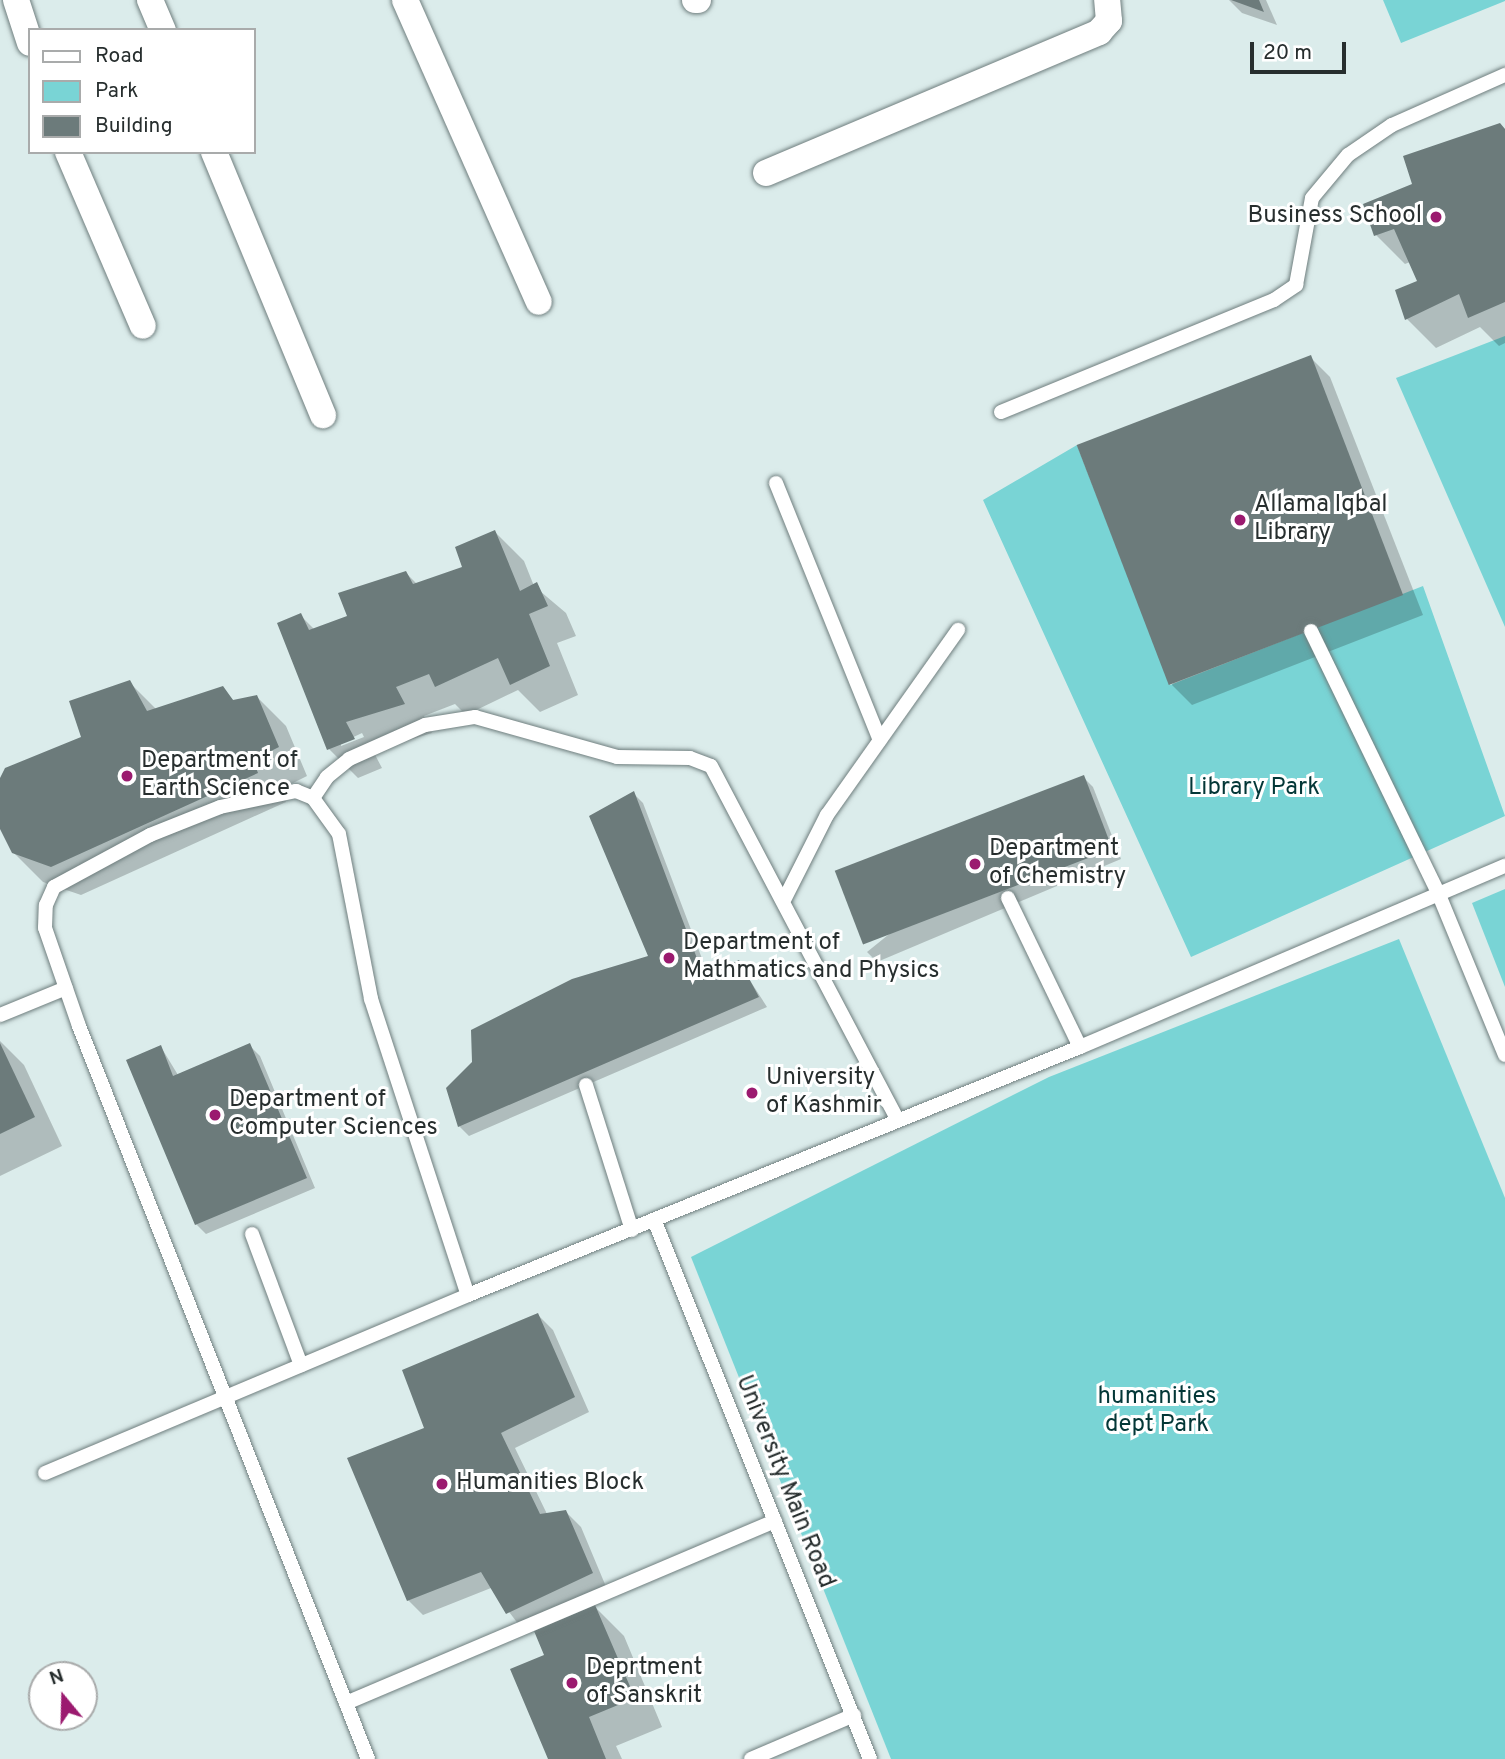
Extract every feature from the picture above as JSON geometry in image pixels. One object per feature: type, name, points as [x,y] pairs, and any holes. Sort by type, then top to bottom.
[{"type":"street","points":[[28,37],[16,0],[32,0]]},
{"type":"street","points":[[150,0],[162,28]]},
{"type":"street","points":[[405,0],[539,302]]},
{"type":"street","points":[[766,173],[1099,32],[1109,20],[1107,0]]},
{"type":"street","points":[[69,154],[143,326]]},
{"type":"street","points":[[215,154],[323,415]]},
{"type":"lane","points":[[1001,412],[1274,300],[1296,285],[1312,198],[1348,155],[1392,125],[1505,75]]},
{"type":"lane","points":[[776,483],[880,740]]},
{"type":"lane","points":[[785,898],[827,815],[958,630]]},
{"type":"lane","points":[[1311,631],[1440,895],[1505,1055]]},
{"type":"lane","points":[[313,797],[327,777],[349,759],[425,725],[475,717],[617,757],[690,758],[711,766],[785,898],[898,1121]]},
{"type":"lane","points":[[368,1759],[66,988],[46,928],[46,905],[54,887],[150,835],[220,807],[296,791],[313,797],[339,834],[371,999],[468,1295]]},
{"type":"lane","points":[[45,1473],[468,1295],[655,1222],[1080,1047],[1505,866]]},
{"type":"lane","points":[[1008,898],[1080,1047]]},
{"type":"lane","points":[[0,1015],[66,988]]},
{"type":"lane","points":[[586,1086],[632,1230]]},
{"type":"lane","name":"University Main Road","points":[[655,1222],[870,1759]]},
{"type":"lane","points":[[252,1234],[302,1365]]},
{"type":"lane","points":[[346,1703],[775,1521]]},
{"type":"lane","points":[[751,1759],[853,1715]]},
{"type":"green space","points":[[1383,0],[1505,0],[1505,1],[1401,43]]},
{"type":"green space","points":[[1505,336],[1505,627],[1396,378]]},
{"type":"green space","name":"Library Park","points":[[1077,445],[1170,685],[1423,586],[1505,816],[1191,957],[983,500]]},
{"type":"green space","points":[[1505,889],[1505,987],[1472,903]]},
{"type":"green space","name":"humanities dept Park","points":[[1399,939],[1505,1198],[1505,1759],[891,1759],[691,1257],[1049,1077]]},
{"type":"building","points":[[1231,0],[1259,0],[1264,12]]},
{"type":"building","name":"Business School","points":[[1500,123],[1505,129],[1505,302],[1468,318],[1459,294],[1405,320],[1395,290],[1417,281],[1394,229],[1374,236],[1363,204],[1412,184],[1403,156]]},
{"type":"building","name":"Allama Iqbal Library","points":[[1311,355],[1403,595],[1169,685],[1077,445]]},
{"type":"building","points":[[495,530],[520,591],[537,582],[548,606],[529,614],[550,666],[510,685],[498,658],[435,687],[429,674],[396,687],[405,704],[346,722],[355,739],[327,750],[277,623],[301,613],[309,630],[347,616],[338,593],[406,571],[413,584],[462,567],[455,547]]},
{"type":"building","name":"Department of Earth Science","points":[[130,680],[147,711],[223,686],[233,700],[257,695],[279,747],[253,760],[258,773],[51,867],[12,853],[0,829],[0,778],[5,768],[81,737],[69,701]]},
{"type":"building","name":"Department of Chemistry","points":[[1084,775],[1112,849],[863,944],[835,871]]},
{"type":"building","name":"Department of Mathmatics and Physics","points":[[634,791],[704,977],[739,960],[759,997],[458,1127],[446,1088],[472,1062],[471,1030],[572,979],[648,956],[589,816]]},
{"type":"building","points":[[0,1043],[35,1117],[0,1134]]},
{"type":"building","name":"Department of Computer Sciences","points":[[250,1043],[307,1178],[195,1225],[126,1060],[161,1045],[173,1076]]},
{"type":"building","name":"Humanities Block","points":[[538,1313],[575,1397],[501,1433],[540,1514],[566,1510],[593,1573],[506,1614],[481,1572],[407,1601],[347,1458],[424,1428],[402,1370]]},
{"type":"building","name":"Deprtment of Sanskrit","points":[[595,1605],[635,1698],[589,1717],[606,1759],[548,1759],[510,1669],[544,1655],[534,1631]]},
{"type":"place","name":"Business School","points":[[1436,217]]},
{"type":"place","name":"Allama Iqbal Library","points":[[1240,520]]},
{"type":"place","name":"Department of Earth Science","points":[[127,776]]},
{"type":"place","name":"Department of Chemistry","points":[[975,864]]},
{"type":"place","name":"Department of Mathmatics and Physics","points":[[669,958]]},
{"type":"place","name":"University of Kashmir","points":[[752,1093]]},
{"type":"place","name":"Department of Computer Sciences","points":[[215,1115]]},
{"type":"place","name":"Humanities Block","points":[[442,1484]]},
{"type":"place","name":"Deprtment of Sanskrit","points":[[572,1683]]}]
